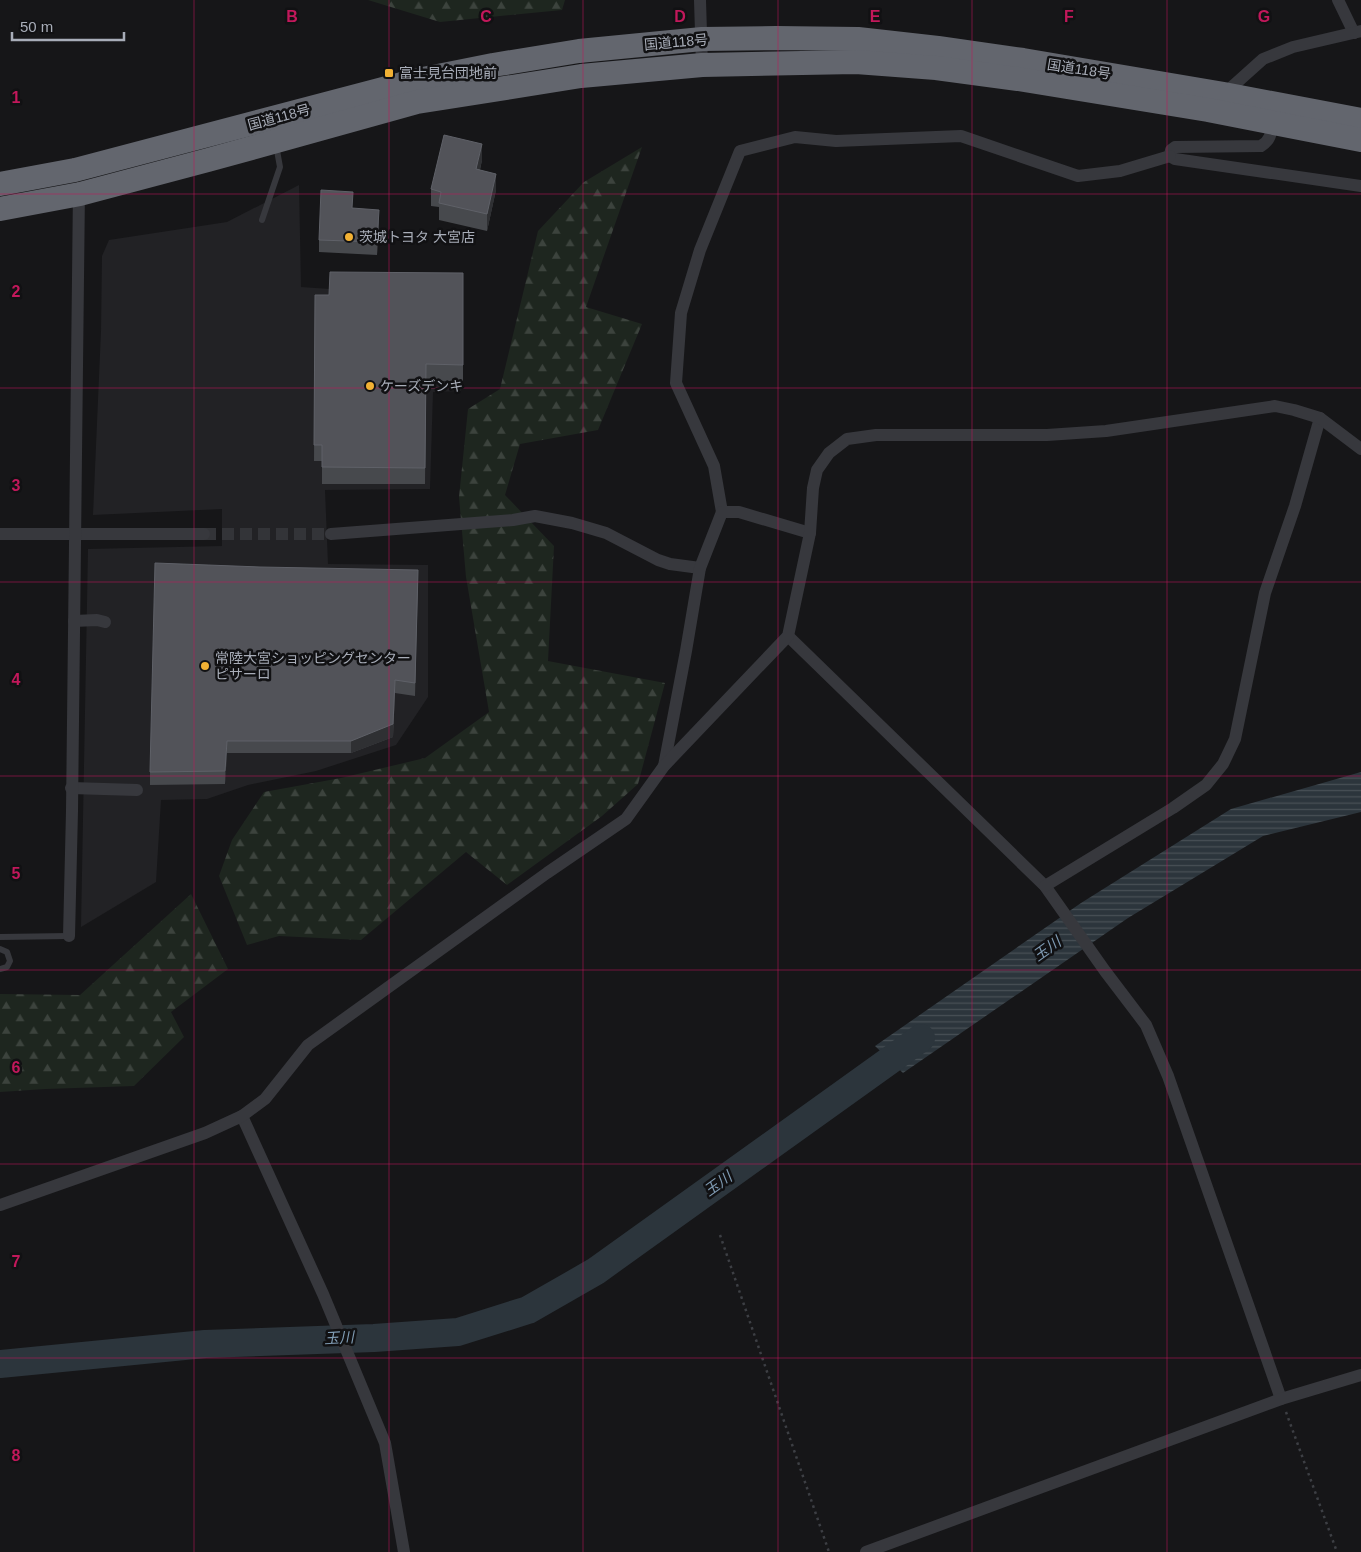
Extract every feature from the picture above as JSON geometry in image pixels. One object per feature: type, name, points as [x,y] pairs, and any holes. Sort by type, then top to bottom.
[{"type":"highway","name":"国道118号","points":[[0,184],[75,170],[413,81],[493,65],[579,51],[702,39],[858,39],[1022,60],[1224,94],[1361,120]]},
{"type":"highway","name":"国道118号","points":[[0,209],[80,194],[417,102],[580,76],[702,65],[856,62],[936,68],[1027,80],[1208,110],[1361,140]]},
{"type":"street","points":[[700,0],[702,65]]},
{"type":"street","points":[[1224,94],[1263,59],[1293,47],[1358,32],[1338,0]]},
{"type":"street","points":[[1170,156],[1171,150],[1175,147],[1261,146],[1270,137],[1272,122]]},
{"type":"street","points":[[664,766],[700,568],[722,512],[714,466],[676,383],[681,313],[700,250],[740,151],[795,137],[836,141],[961,136],[1078,176],[1120,171],[1170,156],[1175,159],[1361,186]]},
{"type":"street","points":[[68,936],[72,788],[80,194],[75,170]]},
{"type":"street","points":[[0,1205],[196,1136],[242,1116],[265,1099],[308,1045],[547,872],[626,819],[664,766],[788,636],[810,533],[813,488],[817,470],[829,453],[847,439],[876,435],[1047,436],[1106,431],[1275,406],[1320,418],[1361,449]]},
{"type":"street","points":[[1045,886],[1173,808],[1206,785],[1224,764],[1235,738],[1265,592],[1294,506],[1320,418]]},
{"type":"street","points":[[722,512],[739,512],[810,533]]},
{"type":"street","points":[[331,534],[513,520],[535,516],[572,523],[606,533],[658,560],[670,564],[700,568]]},
{"type":"street","points":[[0,534],[204,534]]},
{"type":"street","points":[[74,621],[97,620],[105,622]]},
{"type":"street","points":[[788,636],[1045,886],[1146,1025],[1168,1076],[1282,1399]]},
{"type":"street","points":[[72,788],[137,790]]},
{"type":"street","points":[[242,1116],[323,1294],[385,1443],[404,1552]]},
{"type":"street","points":[[866,1552],[1282,1399],[1361,1375]]},
{"type":"lane","points":[[262,220],[280,166],[275,141]]},
{"type":"lane","points":[[0,937],[68,936]]},
{"type":"lane","points":[[0,949],[7,952],[10,958],[7,967],[0,969]]},
{"type":"path","points":[[720,1235],[829,1552]]},
{"type":"path","points":[[1282,1399],[1337,1552]]},
{"type":"shaded area","points":[[299,185],[301,287],[330,289],[463,381],[461,391],[433,392],[430,489],[325,490],[328,564],[428,565],[428,697],[396,745],[316,771],[248,785],[207,799],[161,800],[156,882],[81,927],[88,549],[222,546],[222,509],[93,515],[101,331],[102,256],[109,240],[227,222]]},
{"type":"green space","points":[[368,0],[565,0],[562,10],[440,22]]},
{"type":"green space","points":[[642,147],[586,307],[642,324],[598,430],[520,444],[505,495],[554,546],[548,661],[665,683],[638,784],[602,816],[507,885],[466,852],[361,940],[279,936],[247,945],[219,876],[232,840],[264,792],[341,778],[425,758],[489,712],[466,577],[459,497],[468,409],[500,389],[538,231],[584,182]]},
{"type":"green space","points":[[191,894],[228,969],[171,1012],[184,1037],[134,1086],[0,1092],[0,994],[80,995]]},
{"type":"water","points":[[1361,772],[1361,812],[1263,836],[1128,918],[903,1073],[875,1046],[1081,903],[1231,809]]},
{"type":"building","points":[[444,135],[482,144],[476,169],[496,174],[487,214],[439,203],[441,192],[431,189]]},
{"type":"building","name":"茨城トヨタ 大宮店","points":[[321,190],[353,192],[352,208],[379,210],[377,242],[319,240]]},
{"type":"building","name":"ケーズデンキ","points":[[330,272],[463,273],[463,365],[426,364],[425,468],[322,467],[322,445],[314,445],[315,295],[329,295]]},
{"type":"building","points":[[155,563],[418,570],[415,683],[395,680],[393,724],[351,741],[227,741],[225,771],[150,772]]},
{"type":"waterway","name":"玉川","points":[[0,1364],[205,1344],[374,1338],[458,1332],[528,1310],[596,1271],[921,1038]]},
{"type":"tunnel","points":[[204,534],[331,534]]},
{"type":"place","name":"富士見台団地前","points":[[389,73]]},
{"type":"place","name":"茨城トヨタ 大宮店","points":[[349,237]]},
{"type":"place","name":"ケーズデンキ","points":[[370,386]]},
{"type":"place","name":"常陸大宮ショッピングセンター ピサーロ","points":[[205,666]]}]
